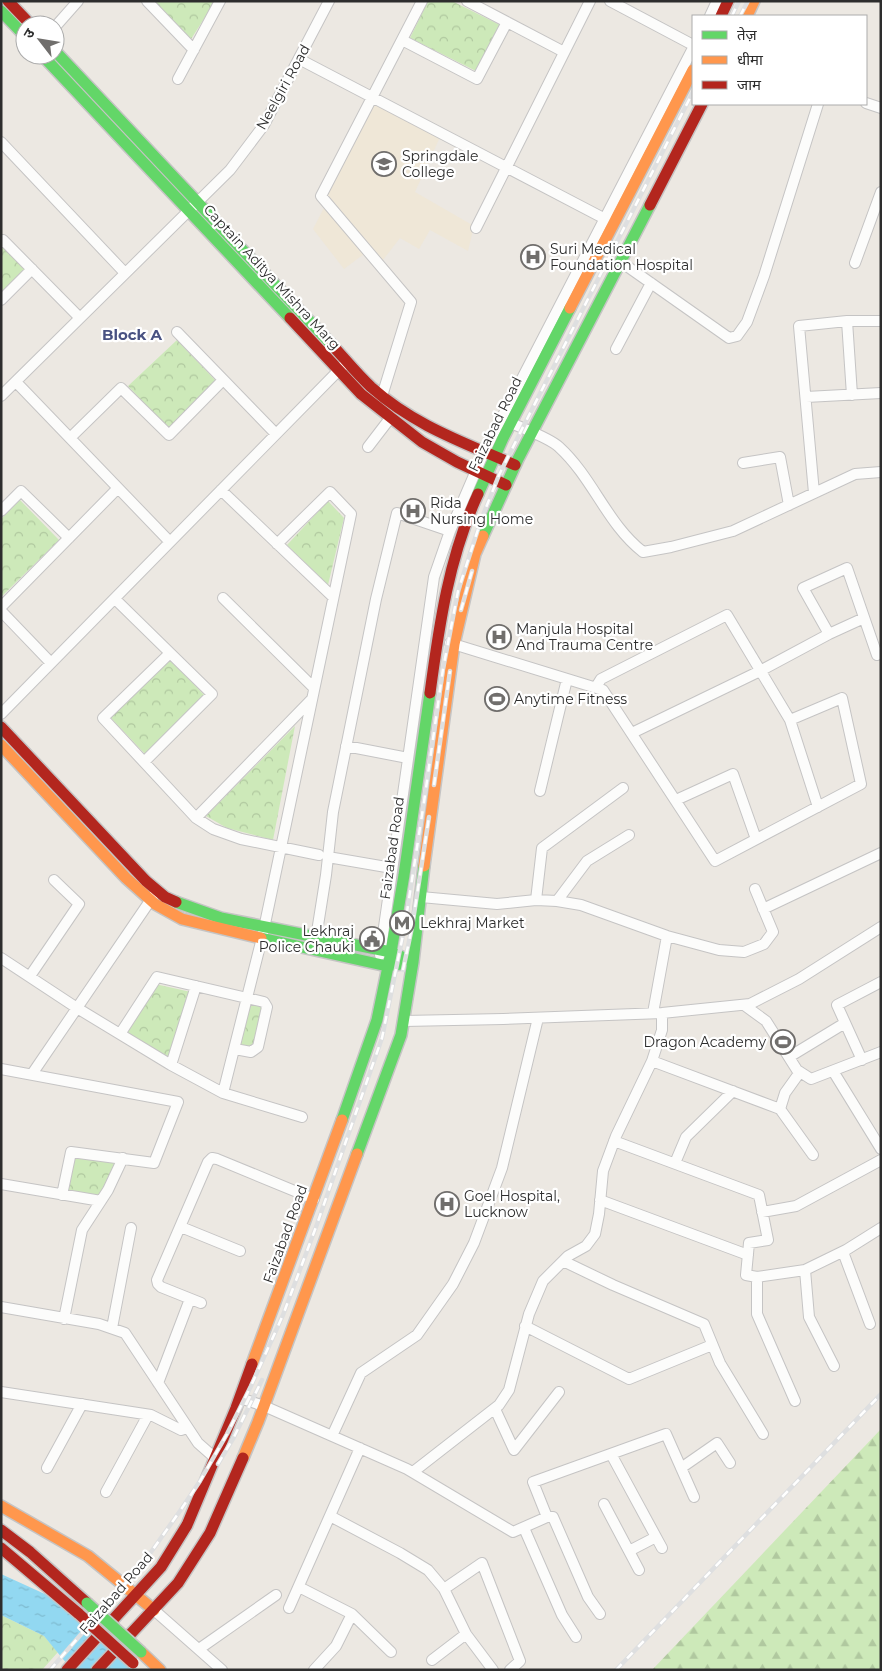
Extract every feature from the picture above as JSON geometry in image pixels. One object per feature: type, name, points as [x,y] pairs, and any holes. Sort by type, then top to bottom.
[{"type":"main road","points":[[8,1],[21,15]]},
{"type":"main road","points":[[721,15],[728,1]]},
{"type":"main road","points":[[747,15],[754,1]]},
{"type":"main road","points":[[1,11],[15,26]]},
{"type":"main road","name":"Captain Aditya Mishra Marg","points":[[65,62],[370,386],[432,429],[455,441],[515,465]]},
{"type":"main road","name":"Captain Aditya Mishra Marg","points":[[51,65],[360,394],[422,442],[506,485]]},
{"type":"main road","name":"Faizabad Road","points":[[67,1670],[161,1568],[187,1525],[240,1398],[314,1199],[377,1020],[384,958],[439,626],[457,552],[481,473],[490,454],[511,423],[609,221],[692,72]]},
{"type":"main road","points":[[97,1670],[178,1584],[210,1533],[264,1406],[401,1035],[413,962],[454,644],[475,554],[515,465],[701,105]]},
{"type":"main road","points":[[1,727],[146,881],[154,895]]},
{"type":"main road","points":[[1,745],[126,878],[154,895],[182,919],[218,929],[316,938],[384,958]]},
{"type":"main road","points":[[263,932],[384,958],[413,962]]},
{"type":"main road","points":[[1,1506],[88,1556],[154,1610]]},
{"type":"main road","points":[[1,1530],[30,1552],[160,1670]]},
{"type":"main road","points":[[1,1548],[57,1593],[140,1670]]},
{"type":"street","points":[[65,16],[78,1]]},
{"type":"street","points":[[147,1],[194,50]]},
{"type":"street","points":[[178,79],[220,1]]},
{"type":"street","name":"Neelgiri Road","points":[[1,396],[230,170],[264,125],[329,1]]},
{"type":"street","points":[[382,396],[412,302],[321,196],[422,1]]},
{"type":"street","points":[[467,1],[564,52]]},
{"type":"street","points":[[476,228],[590,1]]},
{"type":"street","points":[[610,1],[692,45]]},
{"type":"street","points":[[710,15],[717,1]]},
{"type":"street","points":[[402,40],[477,79],[507,22]]},
{"type":"street","points":[[490,454],[553,318],[609,221],[692,48]]},
{"type":"street","points":[[299,59],[609,221]]},
{"type":"street","points":[[867,103],[881,108]]},
{"type":"street","points":[[621,262],[729,338],[737,336],[747,322],[764,276],[818,105]]},
{"type":"street","points":[[1,142],[125,273]]},
{"type":"street","points":[[1,159],[10,151]]},
{"type":"street","points":[[855,263],[878,205],[881,192]]},
{"type":"street","points":[[1,242],[3,240],[80,318]]},
{"type":"street","points":[[1,300],[32,269]]},
{"type":"street","points":[[616,348],[651,283]]},
{"type":"street","points":[[814,493],[799,326],[847,321],[881,321]]},
{"type":"street","points":[[847,321],[852,394]]},
{"type":"street","points":[[177,332],[276,434]]},
{"type":"street","points":[[1,714],[347,362]]},
{"type":"street","points":[[70,438],[121,388],[169,436],[224,380]]},
{"type":"street","points":[[16,382],[170,542]]},
{"type":"street","points":[[806,397],[881,393]]},
{"type":"street","points":[[368,447],[391,417]]},
{"type":"street","points":[[511,423],[558,446],[584,474],[608,514],[632,544],[643,552],[733,531],[855,474],[881,472]]},
{"type":"street","points":[[743,462],[780,458],[789,504]]},
{"type":"street","points":[[384,958],[392,868],[434,577],[450,531],[481,473]]},
{"type":"street","points":[[1,607],[118,488]]},
{"type":"street","points":[[221,490],[333,597]]},
{"type":"street","points":[[1,511],[21,491],[69,538]]},
{"type":"street","points":[[223,1093],[263,932],[351,514],[330,492],[277,544]]},
{"type":"street","points":[[316,938],[323,856],[376,599],[397,513],[450,531]]},
{"type":"street","points":[[829,634],[804,588],[847,568],[877,655]]},
{"type":"street","points":[[223,598],[314,688]]},
{"type":"street","points":[[114,599],[212,694],[144,762]]},
{"type":"street","points":[[1,612],[51,663]]},
{"type":"street","points":[[596,687],[600,679],[727,616],[790,720],[818,807]]},
{"type":"street","points":[[632,733],[864,618]]},
{"type":"street","points":[[437,640],[603,690],[715,861],[861,784],[842,698],[790,720]]},
{"type":"street","points":[[170,653],[103,718],[196,818],[213,829],[240,839],[392,868]]},
{"type":"street","points":[[540,790],[567,679]]},
{"type":"street","points":[[196,818],[312,699]]},
{"type":"street","points":[[346,746],[408,758]]},
{"type":"street","points":[[676,800],[733,774],[756,839]]},
{"type":"street","points":[[536,900],[542,848],[623,788]]},
{"type":"street","points":[[557,901],[587,861],[629,835]]},
{"type":"street","points":[[763,909],[881,854]]},
{"type":"street","points":[[30,976],[79,904],[54,880]]},
{"type":"street","points":[[421,897],[496,904],[536,900],[581,905],[668,936],[719,950],[744,952],[764,944],[773,932],[755,889]]},
{"type":"street","points":[[32,1074],[154,895]]},
{"type":"street","points":[[404,1021],[658,1013],[750,1004],[799,979],[881,927]]},
{"type":"street","points":[[413,1472],[499,1406],[509,1390],[528,1314],[544,1281],[568,1256],[586,1246],[595,1234],[603,1171],[614,1141],[652,1061],[662,1030],[658,1013],[668,936]]},
{"type":"street","points":[[1,958],[77,1008],[223,1093],[302,1117]]},
{"type":"street","points":[[120,1034],[156,977],[264,1002],[267,1007],[258,1047],[251,1052],[235,1049]]},
{"type":"street","points":[[862,1060],[837,1005],[881,982]]},
{"type":"street","points":[[171,1064],[196,986]]},
{"type":"street","points":[[744,1005],[766,1021],[800,1072],[811,1079],[881,1052]]},
{"type":"street","points":[[332,1436],[362,1373],[417,1335],[453,1284],[474,1243],[502,1168],[538,1018]]},
{"type":"street","points":[[789,1057],[845,1023]]},
{"type":"street","points":[[652,1061],[780,1109],[813,1155]]},
{"type":"street","points":[[1,1070],[32,1074],[178,1102],[154,1163],[71,1152],[62,1195]]},
{"type":"street","points":[[833,1071],[881,1149]]},
{"type":"street","points":[[780,1109],[785,1093],[800,1072]]},
{"type":"street","points":[[674,1163],[686,1136],[733,1091]]},
{"type":"street","points":[[614,1141],[759,1195],[768,1240],[749,1244],[746,1275],[757,1278],[805,1270],[843,1252],[881,1228]]},
{"type":"street","points":[[64,1319],[82,1230],[108,1190],[123,1158]]},
{"type":"street","points":[[201,1303],[162,1287],[158,1284],[157,1280],[208,1162],[212,1158],[314,1199]]},
{"type":"street","points":[[762,1212],[796,1206],[881,1160]]},
{"type":"street","points":[[1,1184],[101,1201]]},
{"type":"street","points":[[600,1200],[748,1255]]},
{"type":"street","points":[[181,1227],[240,1251]]},
{"type":"street","points":[[112,1328],[131,1228]]},
{"type":"street","points":[[843,1252],[870,1324]]},
{"type":"street","points":[[563,1261],[704,1324],[720,1363],[763,1434]]},
{"type":"street","points":[[805,1270],[809,1317],[834,1366]]},
{"type":"street","points":[[757,1278],[757,1314],[795,1401]]},
{"type":"street","points":[[158,1383],[190,1299]]},
{"type":"street","points":[[2,1310],[99,1324],[126,1333],[198,1443],[215,1458]]},
{"type":"street","points":[[525,1326],[629,1379],[712,1345]]},
{"type":"street","points":[[1,1392],[148,1415],[181,1430],[188,1428]]},
{"type":"street","points":[[495,1409],[514,1450],[559,1392]]},
{"type":"street","points":[[240,1398],[264,1406],[413,1472],[513,1532],[547,1517],[553,1517],[588,1597],[600,1614]]},
{"type":"street","points":[[47,1468],[82,1404]]},
{"type":"street","points":[[106,1492],[148,1415]]},
{"type":"street","points":[[547,1517],[533,1482],[666,1434],[694,1497]]},
{"type":"street","points":[[681,1468],[718,1443],[730,1464]]},
{"type":"street","points":[[289,1608],[360,1448]]},
{"type":"street","points":[[612,1454],[662,1548]]},
{"type":"street","points":[[604,1504],[639,1570]]},
{"type":"street","points":[[330,1516],[400,1552],[428,1570],[444,1589],[466,1634],[493,1670]]},
{"type":"street","points":[[524,1528],[562,1615],[576,1637]]},
{"type":"street","points":[[629,1551],[656,1537]]},
{"type":"street","points":[[444,1589],[482,1563],[520,1661],[510,1670]]},
{"type":"street","points":[[298,1587],[352,1614],[391,1652]]},
{"type":"street","points":[[199,1649],[276,1594]]},
{"type":"street","points":[[154,1610],[222,1670]]},
{"type":"street","points":[[314,1670],[336,1646],[352,1614]]},
{"type":"street","points":[[432,1660],[466,1634]]},
{"type":"shaded area","name":"Springdale College","points":[[374,102],[441,135],[415,192],[474,226],[468,251],[430,230],[419,249],[400,238],[383,260],[372,248],[344,269],[313,229],[329,198],[325,194]]},
{"type":"green space","points":[[145,1],[212,1],[214,3],[186,47]]},
{"type":"green space","points":[[428,1],[452,1],[500,25],[476,71],[410,38]]},
{"type":"green space","points":[[3,247],[25,270],[1,293],[1,248]]},
{"type":"green space","points":[[177,340],[216,381],[168,428],[128,386]]},
{"type":"green space","points":[[20,500],[59,540],[1,597],[1,519]]},
{"type":"green space","points":[[328,501],[344,518],[328,585],[287,545]]},
{"type":"green space","points":[[170,659],[205,696],[145,754],[110,717]]},
{"type":"green space","points":[[295,726],[273,840],[227,828],[206,816]]},
{"type":"green space","points":[[155,984],[191,992],[169,1059],[123,1033]]},
{"type":"green space","points":[[249,1003],[263,1007],[252,1049],[238,1046]]},
{"type":"green space","points":[[72,1155],[119,1162],[100,1198],[65,1193]]},
{"type":"green space","points":[[881,1429],[881,1670],[652,1670]]},
{"type":"green space","points":[[1,1615],[44,1636],[58,1652],[42,1670],[1,1670]]},
{"type":"water","points":[[1,1574],[58,1600],[132,1670],[72,1670],[44,1636],[1,1615]]},
{"type":"railway","points":[[732,15],[739,1]]},
{"type":"railway","points":[[741,15],[748,1]]},
{"type":"railway","points":[[50,1670],[144,1562],[200,1481],[227,1434],[283,1315],[382,1038],[405,925],[443,669],[458,591],[481,520],[499,475],[692,94]]},
{"type":"railway","points":[[461,610],[472,571]]},
{"type":"railway","points":[[434,785],[450,671]]},
{"type":"railway","points":[[403,970],[412,927],[429,817]]},
{"type":"railway","points":[[218,1464],[234,1437],[262,1380]]},
{"type":"railway","points":[[616,1670],[881,1394]]},
{"type":"traffic: fast","points":[[1,11],[15,26]]},
{"type":"traffic: fast","points":[[65,62],[332,345]]},
{"type":"traffic: fast","points":[[51,65],[290,318]]},
{"type":"traffic: fast","points":[[483,536],[518,459],[650,205]]},
{"type":"traffic: fast","points":[[478,494],[503,438],[570,308]]},
{"type":"traffic: fast","points":[[342,1120],[377,1020],[404,875],[430,693]]},
{"type":"traffic: fast","points":[[357,1154],[401,1035],[413,962],[424,866]]},
{"type":"traffic: fast","points":[[176,902],[221,918],[391,952],[413,962]]},
{"type":"traffic: fast","points":[[261,938],[387,966],[401,964]]},
{"type":"traffic: fast","points":[[87,1603],[141,1652]]},
{"type":"traffic: slow","points":[[747,15],[754,1]]},
{"type":"traffic: slow","points":[[570,308],[692,72]]},
{"type":"traffic: slow","points":[[424,866],[454,644],[475,554],[483,536]]},
{"type":"traffic: slow","points":[[1,745],[126,878],[155,904],[182,919],[261,938]]},
{"type":"traffic: slow","points":[[252,1364],[342,1120]]},
{"type":"traffic: slow","points":[[243,1458],[357,1154]]},
{"type":"traffic: slow","points":[[1,1506],[88,1556],[154,1610]]},
{"type":"traffic: slow","points":[[141,1652],[160,1670]]},
{"type":"traffic: jam","points":[[8,1],[21,15]]},
{"type":"traffic: jam","points":[[721,15],[728,1]]},
{"type":"traffic: jam","points":[[650,205],[701,105]]},
{"type":"traffic: jam","points":[[290,318],[361,394],[422,442],[457,462],[506,485]]},
{"type":"traffic: jam","points":[[332,345],[356,372],[388,401],[422,423],[515,465]]},
{"type":"traffic: jam","points":[[430,693],[441,617],[452,567],[478,494]]},
{"type":"traffic: jam","points":[[1,727],[146,881],[165,897],[176,902]]},
{"type":"traffic: jam","points":[[67,1670],[161,1567],[187,1525],[236,1408],[252,1364]]},
{"type":"traffic: jam","points":[[97,1670],[178,1583],[210,1533],[243,1458]]},
{"type":"traffic: jam","points":[[1,1530],[30,1552],[87,1603]]},
{"type":"traffic: jam","points":[[1,1548],[79,1614]]},
{"type":"traffic: jam","points":[[79,1614],[133,1663]]},
{"type":"place","name":"Springdale College","points":[[384,164]]},
{"type":"place","name":"Suri Medical Foundation Hospital","points":[[533,257]]},
{"type":"place","name":"Rida Nursing Home","points":[[413,511]]},
{"type":"place","name":"Manjula Hospital And Trauma Centre","points":[[499,637]]},
{"type":"place","name":"Anytime Fitness","points":[[497,699]]},
{"type":"place","name":"Lekhraj Market","points":[[402,923]]},
{"type":"place","name":"Lekhraj Police Chauki","points":[[372,939]]},
{"type":"place","name":"Dragon Academy","points":[[783,1042]]},
{"type":"place","name":"Goel Hospital, Lucknow","points":[[447,1204]]},
{"type":"district","name":"Block A","points":[[132,335]]}]
